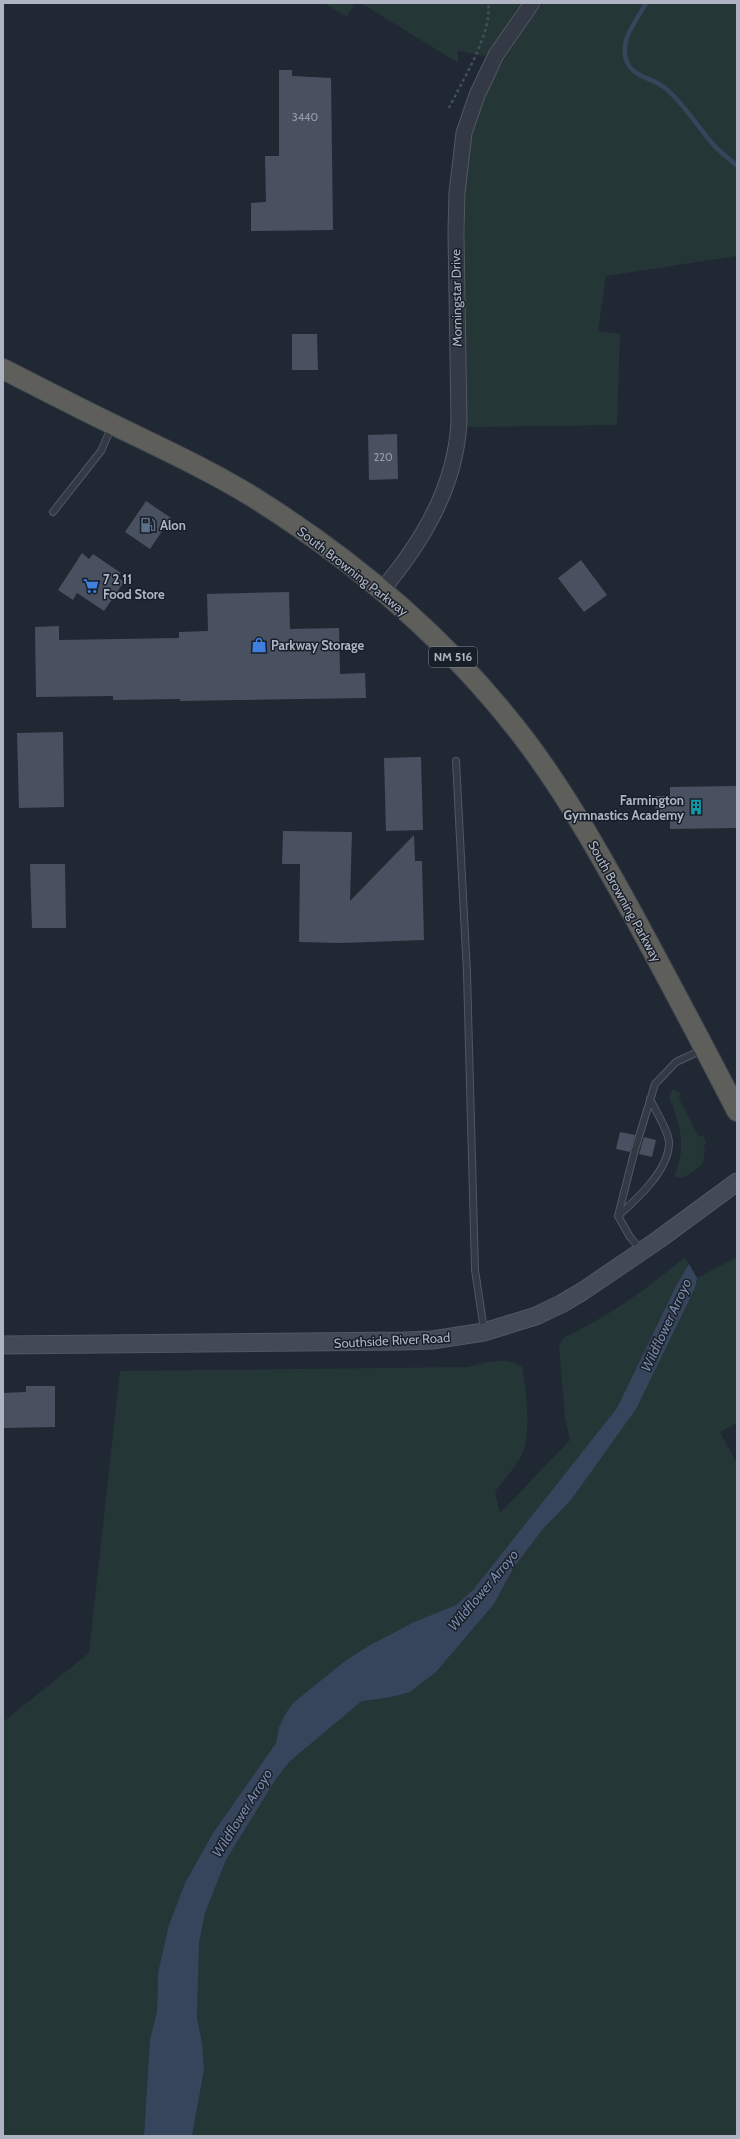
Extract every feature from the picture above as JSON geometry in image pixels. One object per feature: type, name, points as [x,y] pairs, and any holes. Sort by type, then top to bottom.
[{"type":"highway","name":"South Browning Parkway","points":[[3,369],[210,473],[251,496],[303,530],[382,590],[438,641],[500,708],[526,742],[582,824],[705,1048],[737,1111]]},
{"type":"highway","points":[[716,1070],[737,1092]]},
{"type":"main road","name":"Southside River Road","points":[[3,1345],[403,1341],[439,1339],[484,1332],[536,1316],[583,1292],[642,1252],[737,1182]]},
{"type":"street","name":"Morningstar Drive","points":[[382,590],[405,563],[430,522],[449,479],[456,455],[459,421],[457,193],[464,133],[477,95],[496,55],[532,3]]},
{"type":"lane","points":[[53,512],[101,451],[113,425]]},
{"type":"lane","points":[[456,761],[467,973],[475,1270],[484,1332]]},
{"type":"lane","points":[[642,1252],[630,1237],[618,1216],[650,1099],[655,1084],[676,1062],[705,1048]]},
{"type":"lane","points":[[618,1216],[641,1195],[665,1164],[670,1143],[650,1099]]},
{"type":"path","points":[[450,108],[485,34],[490,10],[488,3]]},
{"type":"shaded area","points":[[324,3],[355,3],[347,17]]},
{"type":"shaded area","points":[[361,3],[521,3],[485,56],[458,51],[458,63]]},
{"type":"shaded area","points":[[543,3],[737,3],[737,256],[606,276],[598,331],[620,334],[617,425],[465,427],[465,211],[470,144],[477,118],[489,87],[514,44]]},
{"type":"shaded area","points":[[673,1089],[680,1093],[679,1099],[698,1135],[704,1137],[706,1142],[703,1146],[705,1150],[703,1163],[693,1172],[683,1177],[674,1176],[681,1155],[681,1145],[679,1126],[669,1096]]},
{"type":"shaded area","points":[[685,1257],[689,1264],[676,1286],[617,1408],[473,1590],[456,1605],[414,1622],[370,1645],[345,1661],[293,1703],[279,1727],[276,1743],[213,1833],[185,1883],[158,1973],[157,2012],[150,2039],[144,2136],[3,2136],[3,1722],[89,1653],[120,1371],[467,1367],[495,1361],[509,1361],[516,1363],[522,1367],[524,1376],[527,1400],[526,1438],[524,1449],[520,1458],[495,1492],[500,1513],[570,1440],[565,1418],[559,1346],[563,1338],[596,1321],[627,1302]]},
{"type":"shaded area","points":[[737,1257],[737,1423],[720,1432],[737,1464],[737,2136],[192,2136],[204,2070],[202,2043],[197,2017],[199,1943],[205,1913],[226,1860],[274,1782],[289,1762],[362,1701],[388,1698],[420,1685],[426,1678],[436,1672],[494,1604],[514,1567],[543,1529],[571,1500],[599,1458],[684,1309],[695,1288],[697,1278]]},
{"type":"water","name":"Wildflower Arroyo","points":[[689,1264],[697,1278],[695,1288],[636,1409],[571,1500],[543,1529],[514,1567],[494,1604],[436,1672],[410,1692],[387,1698],[362,1701],[289,1762],[274,1782],[226,1860],[205,1913],[199,1943],[197,2017],[202,2043],[204,2070],[192,2136],[144,2136],[150,2039],[157,2012],[158,1973],[169,1925],[185,1883],[213,1833],[276,1743],[279,1727],[286,1713],[293,1703],[345,1661],[370,1645],[414,1622],[456,1605],[473,1590],[617,1408],[676,1286]]},
{"type":"building","points":[[279,70],[292,70],[292,76],[331,78],[333,230],[251,231],[251,203],[266,202],[265,156],[279,156]]},
{"type":"building","points":[[292,334],[317,334],[318,370],[292,370]]},
{"type":"building","points":[[397,434],[398,479],[369,480],[368,435]]},
{"type":"building","name":"Alon","points":[[146,501],[171,518],[150,549],[125,532]]},
{"type":"building","name":"7 2 11 Food Store","points":[[82,553],[89,559],[93,554],[121,573],[117,577],[124,582],[104,611],[77,593],[73,600],[58,590]]},
{"type":"building","points":[[581,560],[607,595],[584,612],[558,578]]},
{"type":"building","points":[[289,592],[290,629],[339,628],[340,674],[365,673],[366,698],[180,701],[180,699],[113,700],[113,696],[36,697],[35,627],[59,626],[59,640],[179,638],[179,632],[208,631],[207,594]]},
{"type":"building","points":[[63,732],[64,807],[19,808],[17,733]]},
{"type":"building","points":[[421,757],[423,830],[386,831],[384,758]]},
{"type":"building","name":"Farmington Gymnastics Academy","points":[[737,786],[737,828],[670,829],[670,817],[656,817],[655,796],[670,796],[670,787]]},
{"type":"building","points":[[283,831],[352,832],[350,901],[414,835],[415,861],[422,861],[424,940],[341,943],[299,942],[300,864],[282,864]]},
{"type":"building","points":[[30,864],[65,864],[66,928],[32,928]]},
{"type":"building","points":[[620,1132],[635,1135],[630,1152],[616,1149]]},
{"type":"building","points":[[644,1137],[656,1140],[652,1157],[639,1154]]},
{"type":"building","points":[[26,1386],[55,1386],[55,1427],[3,1428],[3,1393],[26,1392]]},
{"type":"waterway","points":[[646,3],[627,38],[625,46],[627,62],[638,74],[659,84],[671,93],[715,146],[737,166]]},
{"type":"place","name":"Alon","points":[[148,525]]},
{"type":"place","name":"7 2 11 Food Store","points":[[91,586]]},
{"type":"place","name":"Parkway Storage","points":[[259,645]]},
{"type":"place","name":"Farmington Gymnastics Academy","points":[[696,807]]}]
